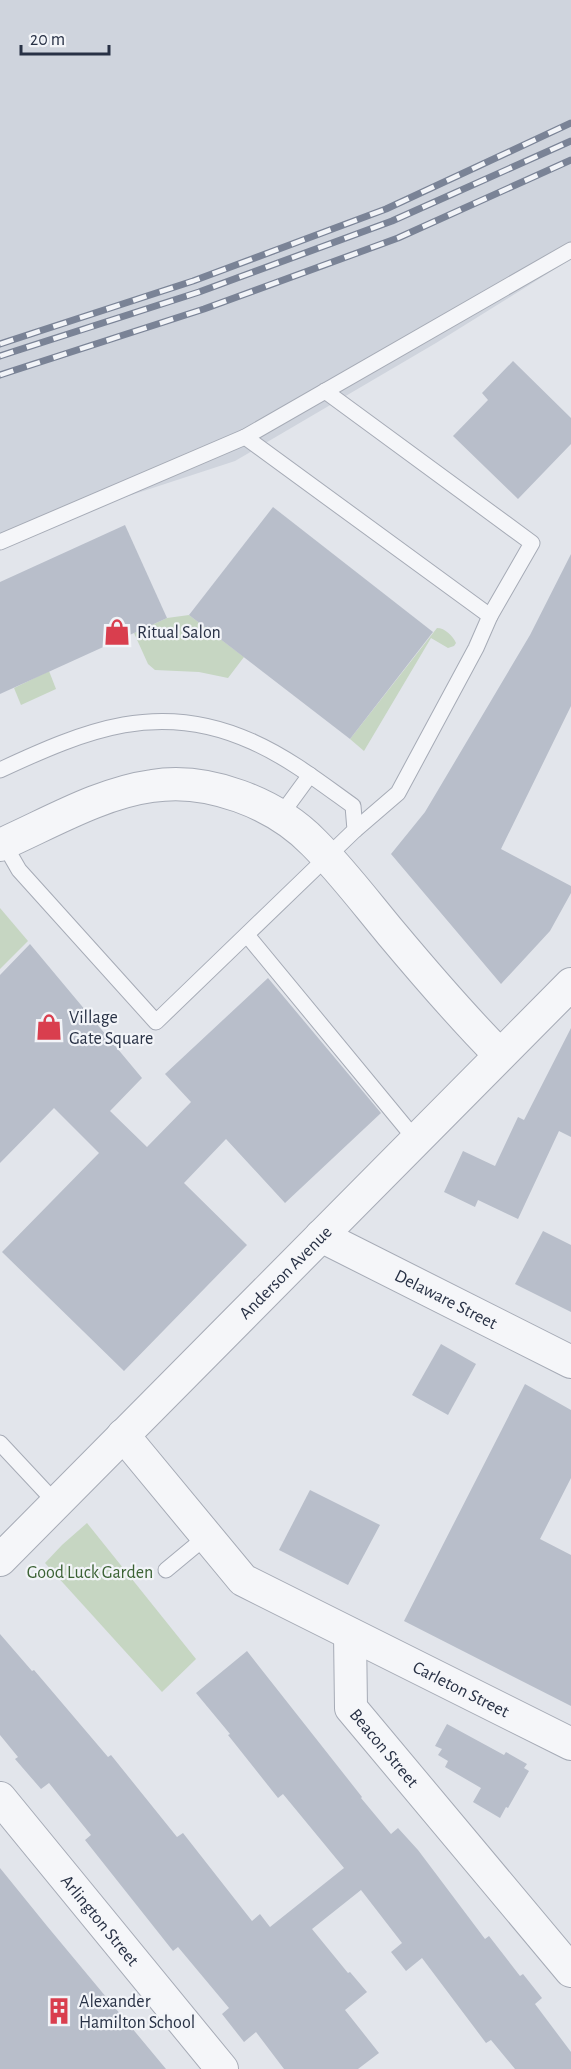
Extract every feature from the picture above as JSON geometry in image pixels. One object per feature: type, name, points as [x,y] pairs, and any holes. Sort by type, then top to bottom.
[{"type":"street","points":[[2,844],[105,798],[153,785],[199,786],[243,796],[280,816],[313,842],[459,1015],[500,1055]]},
{"type":"street","name":"Anderson Avenue","points":[[0,1560],[571,984]]},
{"type":"street","name":"Delaware Street","points":[[321,1236],[571,1362]]},
{"type":"street","points":[[123,1435],[243,1580],[350,1634]]},
{"type":"street","name":"Carleton Street","points":[[350,1634],[571,1744]]},
{"type":"street","name":"Beacon Street","points":[[350,1634],[351,1708],[571,1971]]},
{"type":"street","name":"Arlington Street","points":[[0,1798],[222,2069]]},
{"type":"lane","points":[[0,542],[245,437],[571,250]]},
{"type":"lane","points":[[2,844],[19,870],[156,1022],[356,830],[398,793],[476,648],[490,616],[532,543],[325,391]]},
{"type":"lane","points":[[245,437],[490,616]]},
{"type":"lane","points":[[0,770],[60,742],[100,729],[138,722],[181,722],[215,727],[254,742],[310,775],[353,806],[356,830]]},
{"type":"lane","points":[[280,816],[310,775]]},
{"type":"lane","points":[[247,935],[416,1140]]},
{"type":"lane","points":[[0,1443],[56,1503]]},
{"type":"lane","points":[[166,1570],[207,1536]]},
{"type":"shaded area","points":[[0,0],[571,0],[571,259],[436,343],[235,461],[0,538]]},
{"type":"green space","points":[[189,615],[244,657],[228,678],[199,672],[155,670],[148,664],[134,633],[167,618]]},
{"type":"green space","points":[[437,628],[443,629],[456,643],[448,648],[431,638],[364,751],[350,739]]},
{"type":"green space","points":[[49,671],[56,689],[21,705],[14,688]]},
{"type":"green space","points":[[0,908],[28,941],[0,969]]},
{"type":"green space","name":"Good Luck Garden","points":[[87,1523],[196,1659],[162,1692],[45,1563]]},
{"type":"building","points":[[513,361],[571,418],[571,444],[518,499],[453,436],[488,400],[482,393]]},
{"type":"building","points":[[273,507],[433,632],[350,739],[189,615]]},
{"type":"building","points":[[125,525],[167,618],[0,694],[0,582]]},
{"type":"building","points":[[571,554],[571,706],[501,849],[571,886],[571,893],[550,931],[501,984],[391,854],[425,812],[530,635]]},
{"type":"building","points":[[30,944],[142,1078],[110,1111],[147,1147],[191,1102],[165,1074],[268,978],[381,1113],[285,1203],[226,1139],[184,1183],[247,1245],[124,1371],[2,1252],[99,1153],[54,1108],[0,1163],[0,975]]},
{"type":"building","points":[[571,1028],[571,1137],[559,1131],[518,1219],[478,1200],[475,1207],[444,1192],[463,1151],[495,1166],[518,1117],[524,1120]]},
{"type":"building","points":[[543,1231],[571,1245],[571,1312],[515,1284]]},
{"type":"building","points":[[441,1344],[476,1364],[448,1415],[412,1395]]},
{"type":"building","points":[[525,1384],[571,1410],[571,1478],[540,1539],[571,1555],[571,1706],[404,1621]]},
{"type":"building","points":[[310,1490],[380,1525],[348,1585],[279,1550]]},
{"type":"building","points":[[0,1634],[108,1757],[111,1755],[177,1837],[183,1833],[252,1921],[260,1914],[270,1927],[344,1868],[283,1794],[278,1798],[196,1693],[247,1651],[391,1834],[398,1828],[418,1850],[485,1939],[489,1936],[520,1976],[523,1974],[542,1998],[535,2004],[571,2052],[571,2069],[515,2069],[491,2040],[486,2043],[422,1958],[406,1971],[391,1952],[402,1943],[361,1890],[312,1929],[348,1973],[350,1972],[367,1992],[345,2010],[379,2053],[358,2069],[284,2069],[256,2032],[244,2042],[222,2014],[229,2008],[178,1947],[173,1951],[85,1840],[91,1835],[49,1783],[41,1789],[15,1759],[18,1757],[0,1735]]},
{"type":"building","points":[[447,1724],[504,1755],[506,1752],[527,1764],[524,1768],[529,1771],[500,1818],[473,1802],[481,1788],[445,1767],[448,1761],[438,1755],[442,1749],[435,1746]]},
{"type":"building","name":"Alexander Hamilton School","points":[[0,1868],[47,1926],[166,2069],[0,2069]]},
{"type":"railway","points":[[0,344],[193,281],[386,209],[571,123]]},
{"type":"railway","points":[[0,356],[199,292],[392,221],[571,141]]},
{"type":"railway","points":[[0,375],[204,309],[398,238],[571,160]]},
{"type":"place","name":"Ritual Salon","points":[[117,632]]},
{"type":"place","name":"Village Gate Square","points":[[49,1027]]},
{"type":"place","name":"Alexander Hamilton School","points":[[59,2011]]}]
